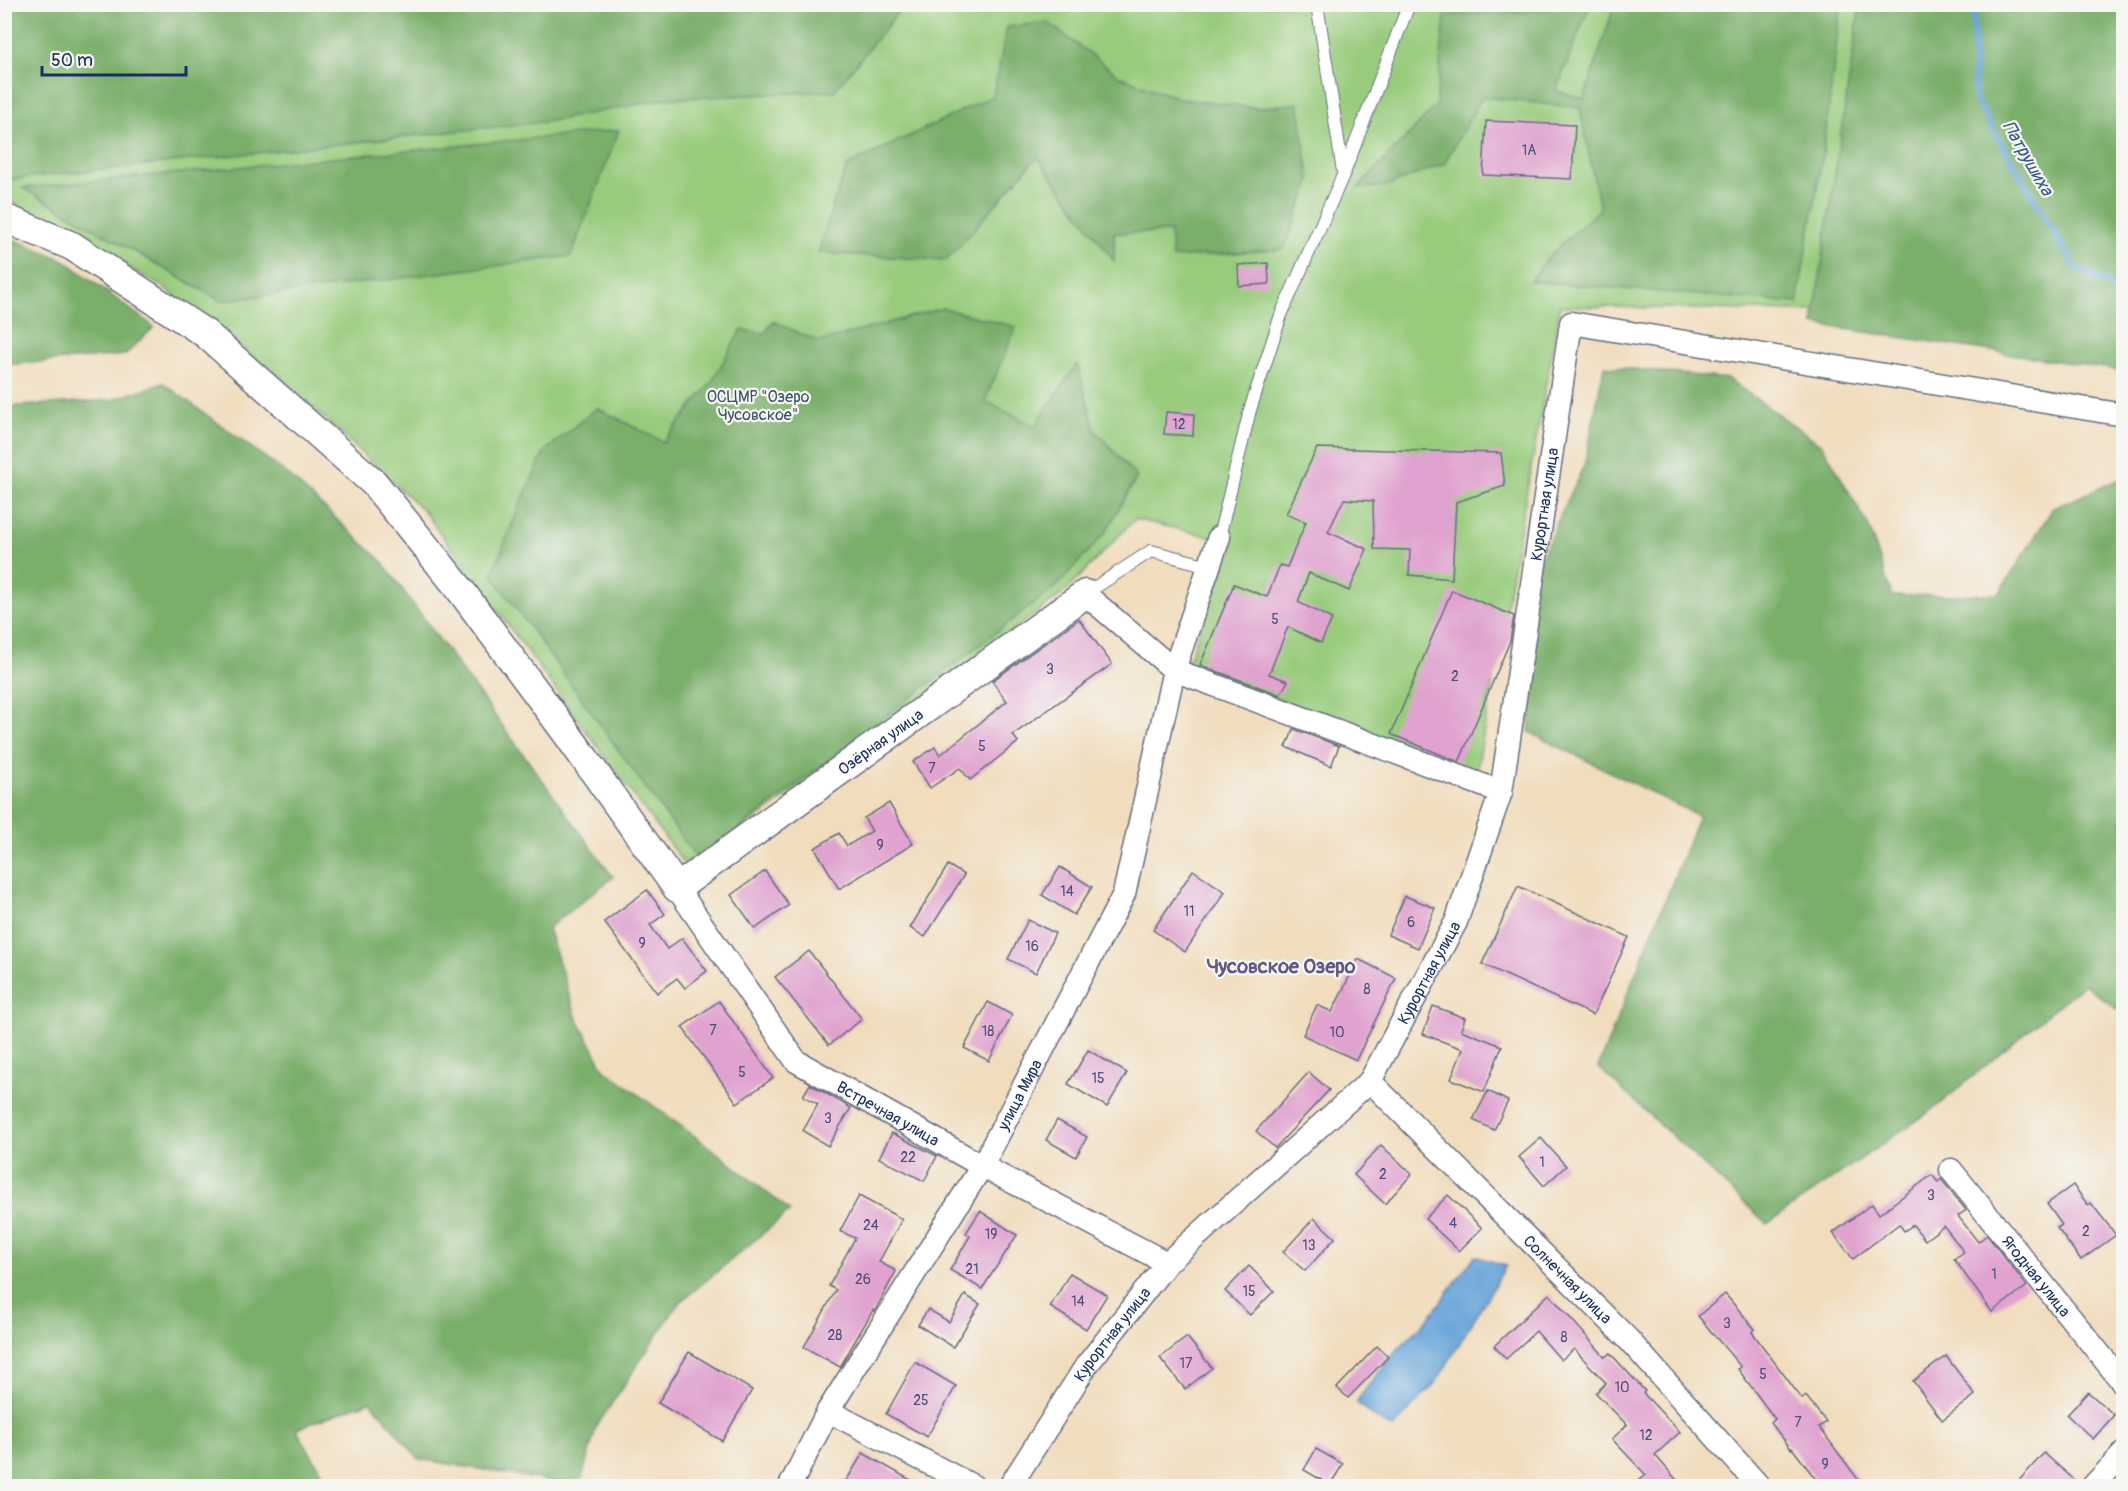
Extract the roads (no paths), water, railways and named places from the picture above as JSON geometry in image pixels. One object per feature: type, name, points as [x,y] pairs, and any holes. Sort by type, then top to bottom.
[{"type":"street","points":[[4,218],[72,246],[206,334],[374,483],[466,597],[677,888]]},
{"type":"street","name":"Курортная улица","points":[[1010,1486],[1086,1366],[1167,1263],[1370,1081],[1456,922],[1501,792],[1571,323],[2124,415]]},
{"type":"street","name":"улица Мира","points":[[790,1486],[828,1411],[982,1166],[1124,894],[1173,670],[1219,537]]},
{"type":"street","points":[[1085,594],[1173,670],[1501,792]]},
{"type":"street","name":"Озёрная улица","points":[[677,888],[1085,594]]},
{"type":"street","name":"Встречная улица","points":[[677,888],[796,1061],[982,1166],[1167,1263]]},
{"type":"street","name":"Солнечная улица","points":[[1370,1081],[1628,1339],[1759,1486]]},
{"type":"street","name":"Ягодная улица","points":[[1951,1170],[2124,1384]]},
{"type":"street","points":[[828,1411],[950,1481],[974,1486]]},
{"type":"street","points":[[2093,1486],[2124,1453]]},
{"type":"lane","points":[[1317,4],[1344,173]]},
{"type":"lane","points":[[1219,537],[1250,410],[1281,315],[1344,173],[1409,4]]},
{"type":"lane","points":[[1085,594],[1151,551],[1209,566]]},
{"type":"water","points":[[1475,1256],[1506,1266],[1437,1381],[1393,1428],[1381,1422],[1356,1402],[1391,1356],[1428,1319]]},
{"type":"waterway","name":"Патрушиха","points":[[1973,4],[1975,98],[2075,268],[2124,291]]},
{"type":"district","name":"Чусовское Озеро","points":[[1281,966]]},
{"type":"park label","name":"ОСЦМР \"Озеро Чусовское\"","points":[[758,405]]}]
